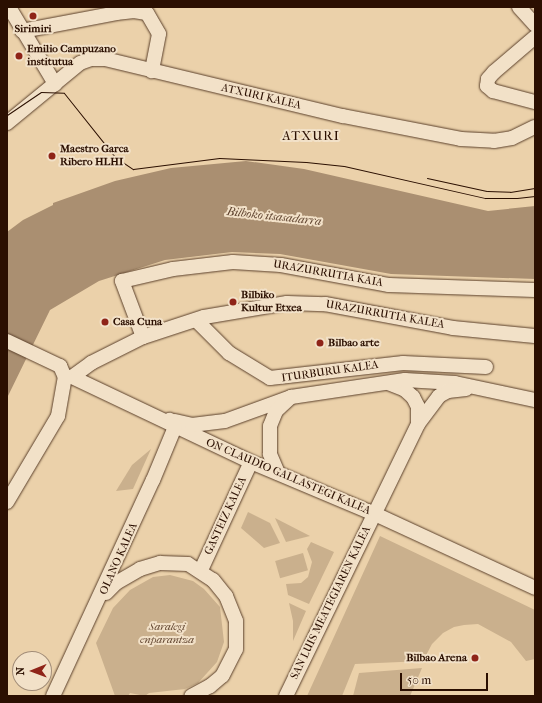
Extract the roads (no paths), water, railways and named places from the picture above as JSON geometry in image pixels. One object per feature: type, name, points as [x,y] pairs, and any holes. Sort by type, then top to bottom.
[{"type":"street","points":[[9,7],[55,84]]},
{"type":"street","points":[[519,7],[535,25]]},
{"type":"street","points":[[22,31],[61,22],[140,9],[147,13],[159,34],[152,71]]},
{"type":"street","points":[[535,37],[494,72],[488,79],[487,86],[493,91],[535,102]]},
{"type":"street","name":"ATXURI KALEA","points":[[7,123],[72,69],[91,59],[105,59],[343,116],[462,139],[494,141],[512,138],[535,127]]},
{"type":"street","name":"URAZURRUTIA KAIA","points":[[143,337],[122,281],[173,268],[233,262],[280,265],[389,285],[535,290]]},
{"type":"street","name":"URAZURRUTIA KALEA","points":[[69,377],[91,363],[143,337],[196,320],[261,307],[307,302],[347,306],[453,328],[535,336]]},
{"type":"street","name":"ITURBURU KALEA","points":[[196,320],[229,353],[270,378],[402,363],[486,366]]},
{"type":"street","name":"ON CLAUDIO GALLASTEGI KALEA","points":[[7,341],[60,366],[69,377],[251,462],[347,504],[375,514],[535,588]]},
{"type":"street","points":[[7,502],[58,416],[60,399],[69,377]]},
{"type":"street","points":[[168,422],[192,425],[225,421],[291,397],[424,379],[535,400]]},
{"type":"street","points":[[387,383],[404,389],[413,397],[418,408],[418,424]]},
{"type":"street","name":"SAN LUIS MEATEGIAREN KALEA","points":[[286,696],[418,424],[439,396],[448,391],[478,388]]},
{"type":"street","points":[[278,473],[270,454],[268,439],[270,426],[276,411],[291,397]]},
{"type":"street","name":"OLANO KALEA","points":[[53,696],[101,598],[168,422]]},
{"type":"street","name":"GASTEIZ KALEA","points":[[201,570],[251,462]]},
{"type":"street","points":[[347,504],[371,500],[379,497],[387,489]]},
{"type":"street","points":[[101,598],[116,583],[140,570],[160,563],[178,562],[201,570],[226,596],[236,621],[236,649],[222,676],[210,686],[191,696]]},
{"type":"water","name":"Bilboko itsasadarra","points":[[246,161],[304,169],[488,211],[535,206],[535,279],[391,274],[280,254],[232,252],[165,260],[99,281],[50,310],[7,398],[7,232],[23,220],[53,205],[53,203],[115,181],[171,168]]},
{"type":"tram line","points":[[7,115],[41,92],[64,93],[115,157],[133,169],[219,158],[306,162],[344,166],[485,198],[517,198],[535,196]]},
{"type":"tram line","points":[[427,178],[487,191],[510,192],[535,188]]},
{"type":"place","name":"Sirimiri","points":[[33,16]]},
{"type":"place","name":"Emilio Campuzano institutua","points":[[19,56]]},
{"type":"place","name":"Maestro Garca Ribero HLHI","points":[[52,156]]},
{"type":"place","name":"Bilbiko Kultur Etxea","points":[[233,302]]},
{"type":"place","name":"Casa Cuna","points":[[105,322]]},
{"type":"place","name":"Bilbao arte","points":[[320,343]]},
{"type":"place","name":"Bilbao Arena","points":[[475,658]]},
{"type":"district","name":"ATXURI","points":[[311,136]]},
{"type":"park label","name":"Saralegi enparantza","points":[[167,634]]}]
